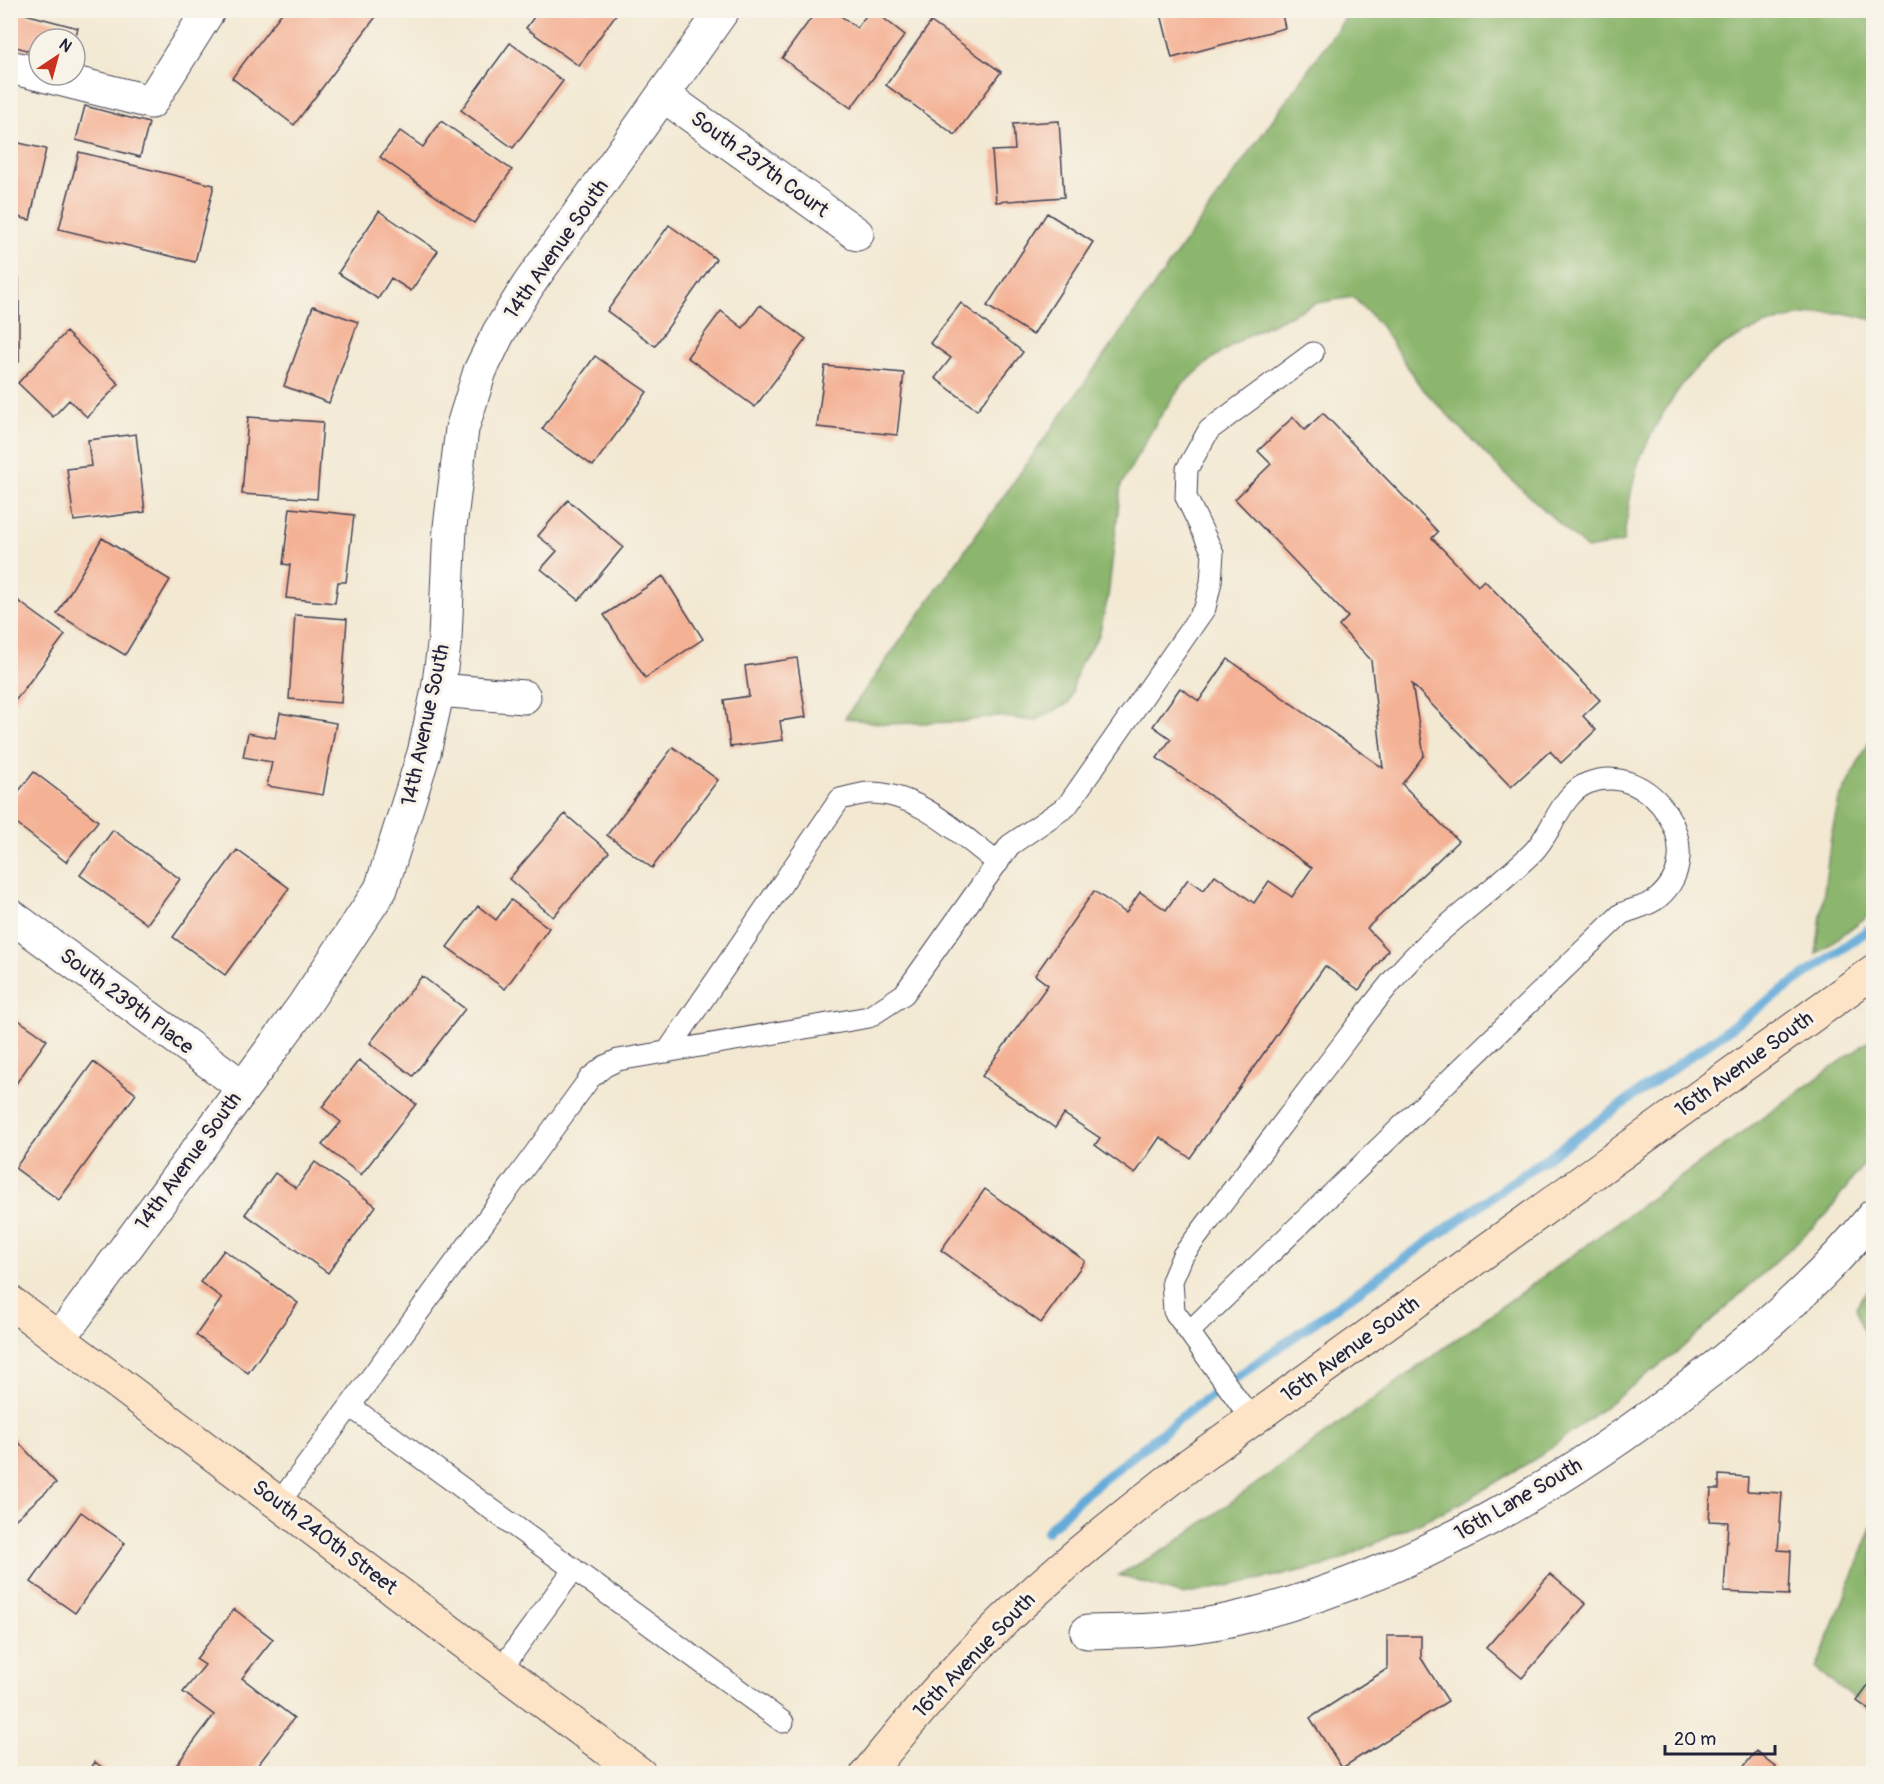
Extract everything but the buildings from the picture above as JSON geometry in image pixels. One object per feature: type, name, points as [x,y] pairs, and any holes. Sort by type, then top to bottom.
[{"type":"main road","name":"16th Avenue South","points":[[867,1773],[899,1733],[1019,1606],[1110,1527],[1252,1420],[1874,971]]},
{"type":"main road","name":"South 240th Street","points":[[11,1305],[640,1773]]},
{"type":"street","points":[[87,86],[151,102],[209,10]]},
{"type":"street","name":"14th Avenue South","points":[[59,1339],[304,1005],[381,888],[421,764],[438,690],[445,638],[450,527],[462,429],[476,381],[499,332],[529,284],[723,10]]},
{"type":"street","points":[[10,67],[27,71]]},
{"type":"street","name":"South 237th Court","points":[[663,95],[856,234]]},
{"type":"street","points":[[438,690],[524,697]]},
{"type":"street","name":"South 239th Place","points":[[10,915],[243,1087]]},
{"type":"street","name":"16th Lane South","points":[[1087,1632],[1188,1628],[1255,1614],[1347,1585],[1476,1526],[1610,1446],[1740,1349],[1827,1269],[1874,1215]]},
{"type":"lane","points":[[279,1503],[590,1078],[605,1066],[618,1060],[869,1017],[888,1007],[904,994],[1011,845],[1066,806],[1205,608],[1211,582],[1213,553],[1186,497],[1187,469],[1209,430],[1313,353]]},
{"type":"lane","points":[[1189,1332],[1621,914],[1657,899],[1672,881],[1680,857],[1678,832],[1663,808],[1650,794],[1626,781],[1590,782],[1578,788],[1534,851],[1406,965],[1184,1255],[1172,1281],[1174,1311],[1189,1332],[1252,1420]]},
{"type":"lane","points":[[667,1052],[840,799],[867,793],[894,796],[923,807],[998,863]]},
{"type":"lane","points":[[350,1406],[783,1722]]},
{"type":"lane","points":[[501,1669],[574,1569]]},
{"type":"green space","points":[[1351,10],[1873,11],[1873,320],[1842,313],[1805,315],[1785,319],[1746,333],[1712,353],[1682,385],[1665,410],[1644,449],[1633,481],[1623,542],[1587,549],[1502,471],[1420,386],[1381,326],[1353,297],[1316,303],[1250,334],[1213,358],[1182,385],[1159,418],[1121,485],[1108,597],[1099,635],[1079,666],[1069,703],[1034,721],[997,716],[960,722],[885,724],[845,718]]},
{"type":"green space","points":[[1873,734],[1873,912],[1816,954],[1831,837],[1839,800]]},
{"type":"green space","points":[[1873,1038],[1873,1151],[1827,1214],[1681,1349],[1540,1456],[1461,1503],[1329,1565],[1183,1595],[1118,1575],[1166,1549]]},
{"type":"green space","points":[[1873,1283],[1873,1362],[1856,1307]]},
{"type":"green space","points":[[1873,1525],[1873,1713],[1816,1669]]},
{"type":"waterway","points":[[1047,1531],[1082,1496],[1196,1406],[1874,926]]}]
